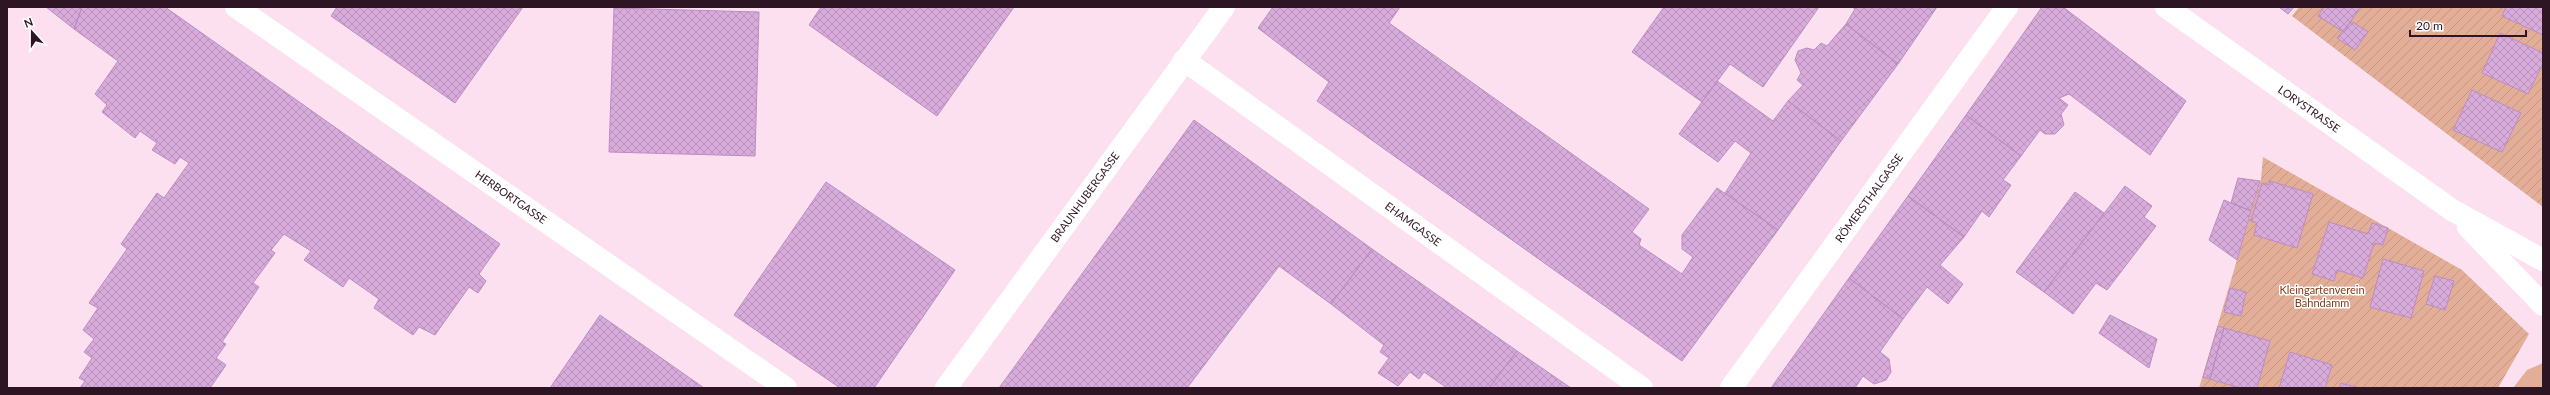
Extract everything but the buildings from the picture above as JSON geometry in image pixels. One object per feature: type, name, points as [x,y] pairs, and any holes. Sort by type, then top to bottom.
[{"type":"street","name":"HERBORTGASSE","points":[[236,7],[786,388]]},
{"type":"street","name":"BRAUNHUBERGASSE","points":[[946,388],[1224,7]]},
{"type":"street","name":"RÖMERSTHALGASSE","points":[[1731,388],[2007,7]]},
{"type":"street","name":"LORYSTRASSE","points":[[2166,7],[2452,210],[2543,260]]},
{"type":"street","name":"EHAMGASSE","points":[[1184,60],[1642,388]]},
{"type":"street","name":"LORYSTRASSE","points":[[2452,210],[2543,305]]},
{"type":"green space","points":[[2299,7],[2543,7],[2543,207],[2292,16]]},
{"type":"green space","name":"Kleingartenverein Bahndamm","points":[[2263,157],[2462,270],[2529,334],[2498,388],[2199,388],[2261,179]]},
{"type":"green space","points":[[2543,363],[2543,388],[2513,388],[2527,370]]}]
